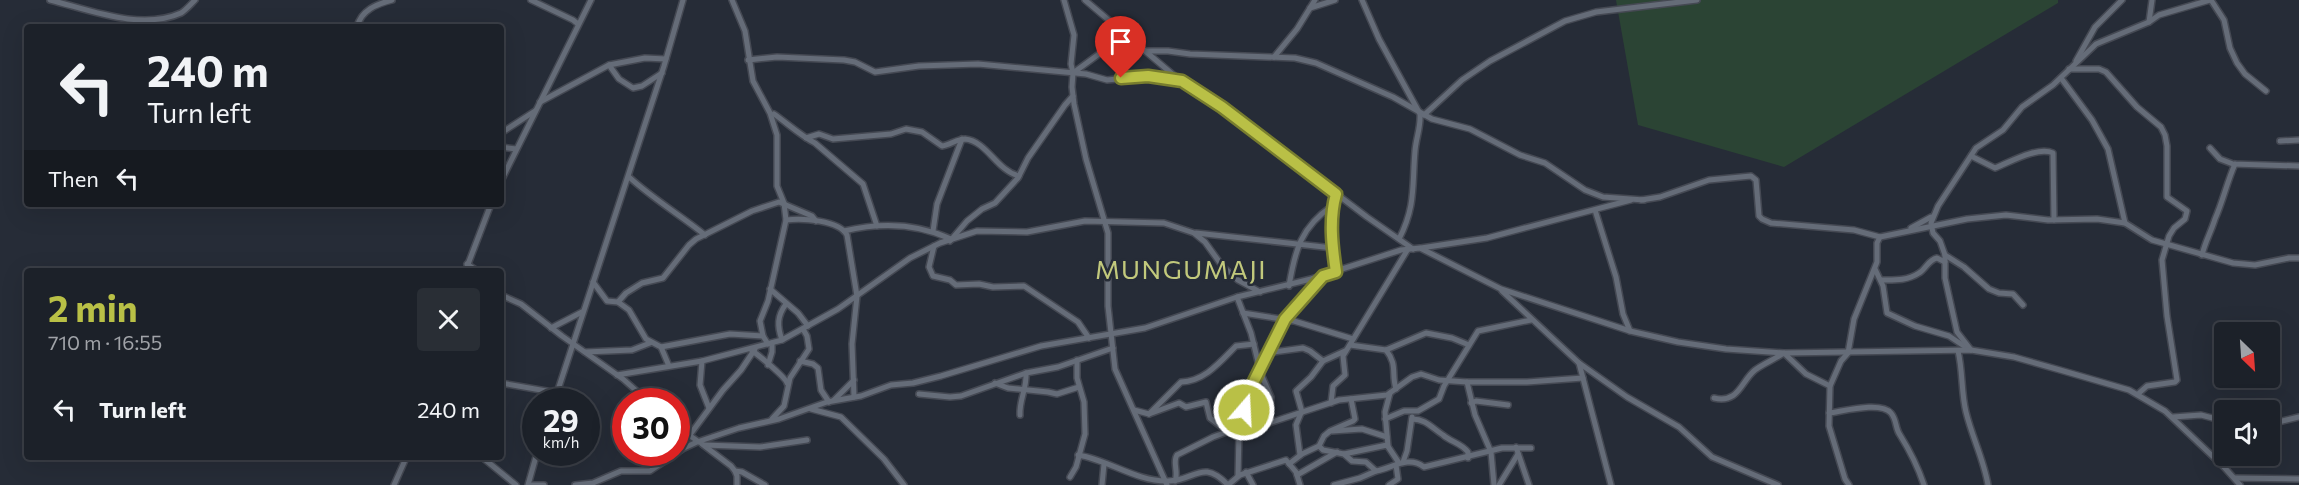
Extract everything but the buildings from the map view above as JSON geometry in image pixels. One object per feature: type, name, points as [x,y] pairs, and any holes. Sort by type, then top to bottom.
[{"type":"street","points":[[50,0],[126,19],[160,19],[183,12],[195,0]]},
{"type":"street","points":[[358,24],[360,18],[371,8],[392,0]]},
{"type":"street","points":[[531,0],[578,24]]},
{"type":"street","points":[[504,175],[591,0]]},
{"type":"street","points":[[560,388],[662,72],[683,0]]},
{"type":"street","points":[[732,0],[745,31],[753,81],[770,113],[776,131],[777,186],[784,203],[786,220],[768,302],[760,321],[763,336],[770,344],[772,352],[768,364]]},
{"type":"street","points":[[1064,0],[1074,35],[1071,61],[1073,96],[1082,143],[1108,233],[1108,306],[1115,369],[1167,483]]},
{"type":"street","points":[[1085,0],[1177,78],[1222,107],[1399,239],[1501,289],[1630,331],[1704,346],[1784,353],[1971,350],[2014,357],[2138,394],[2173,417],[2240,485]]},
{"type":"street","points":[[1275,57],[1297,29],[1315,0]]},
{"type":"street","points":[[1310,8],[1335,0]]},
{"type":"street","points":[[1362,0],[1379,39],[1422,115],[1415,149],[1412,203],[1406,226],[1399,239]]},
{"type":"street","points":[[1422,115],[1490,61],[1565,21],[1596,12],[1697,0]]},
{"type":"street","points":[[2076,62],[2096,27],[2122,0]]},
{"type":"street","points":[[2149,22],[2152,0]]},
{"type":"street","points":[[1971,350],[1957,332],[1945,278],[1945,259],[1931,227],[1933,216],[1978,146],[2003,129],[2022,107],[2061,78],[2096,44],[2149,22],[2159,15],[2210,0],[2224,20],[2230,48],[2237,63],[2245,74],[2266,91]]},
{"type":"street","points":[[1073,73],[1099,54],[1130,38]]},
{"type":"street","points":[[1146,51],[1295,57],[1316,63],[1393,97],[1422,115],[1479,133],[1515,153],[1551,166],[1585,190],[1598,195],[1644,200]]},
{"type":"street","points":[[748,60],[777,57],[844,60],[855,62],[875,72],[919,66],[978,64],[1073,73],[1107,80],[1148,76],[1177,78]]},
{"type":"street","points":[[540,102],[609,65],[645,58],[666,59]]},
{"type":"street","points":[[609,65],[619,79],[633,88],[642,86],[662,72]]},
{"type":"street","points":[[2069,69],[2099,69],[2106,72],[2137,107],[2164,132],[2167,146],[2167,197],[2184,207],[2187,213],[2185,219],[2172,231],[2166,244],[2162,268],[2177,380],[2146,386],[2138,394]]},
{"type":"street","points":[[2061,78],[2092,120],[2108,149],[2121,211],[2126,223]]},
{"type":"street","points":[[950,240],[977,213],[995,203],[1019,176],[1054,119],[1073,96]]},
{"type":"street","points":[[504,131],[535,111]]},
{"type":"street","points":[[774,114],[815,143],[863,184],[877,226]]},
{"type":"street","points":[[806,138],[819,134],[834,139],[891,134],[904,129],[922,132],[942,146],[962,139],[977,143],[1000,167],[1019,176]]},
{"type":"street","points":[[933,231],[938,204],[962,139]]},
{"type":"street","points":[[2280,141],[2299,140]]},
{"type":"street","points":[[504,147],[516,149]]},
{"type":"street","points":[[2210,148],[2220,159],[2235,164],[2299,166]]},
{"type":"street","points":[[1971,156],[1995,168],[2022,156],[2049,151],[2053,153],[2054,220]]},
{"type":"street","points":[[2202,255],[2235,164]]},
{"type":"street","points":[[574,485],[603,480],[621,471],[650,471],[684,448],[732,430],[891,385],[913,383],[941,376],[1041,346],[1170,321],[1237,297],[1289,286],[1414,248],[1487,238],[1625,201],[1660,197],[1699,182],[1751,176],[1756,182],[1759,213],[1763,220],[1771,223],[1854,230],[1880,237],[1967,219],[2006,215],[2054,220],[2087,218],[2126,223],[2152,240],[2202,255],[2255,265],[2299,258]]},
{"type":"street","points":[[628,177],[705,234]]},
{"type":"street","points":[[1336,194],[1332,206],[1336,272]]},
{"type":"street","points":[[618,302],[626,293],[642,283],[663,278],[689,245],[705,234],[760,207],[775,202],[784,203],[810,214],[816,221]]},
{"type":"street","points":[[1289,286],[1294,254],[1299,244],[1314,220],[1332,206]]},
{"type":"street","points":[[466,268],[490,207]]},
{"type":"street","points":[[1595,210],[1616,277],[1623,314],[1630,331]]},
{"type":"street","points":[[1905,231],[1933,216]]},
{"type":"street","points":[[786,220],[806,218],[837,225],[844,231],[857,296],[852,344],[854,397]]},
{"type":"street","points":[[617,375],[754,350],[782,340],[857,296],[910,258],[934,246],[977,231],[1027,232],[1069,222],[1164,223],[1194,233],[1333,248]]},
{"type":"street","points":[[844,231],[896,225],[933,231],[950,240]]},
{"type":"street","points":[[1194,233],[1205,242],[1223,267],[1238,280],[1260,292]]},
{"type":"street","points":[[1849,485],[1831,435],[1828,412],[1830,386],[1841,361],[1848,352],[1854,319],[1875,269],[1878,258],[1877,240],[1880,237]]},
{"type":"street","points":[[934,246],[929,267],[933,276],[950,280],[956,285],[1024,286],[1078,322],[1089,338]]},
{"type":"street","points":[[1331,403],[1333,386],[1345,375],[1342,358],[1414,248]]},
{"type":"street","points":[[1881,280],[1909,278],[1918,274],[1932,259],[1945,259],[1964,267],[1989,290],[2013,294],[2023,305]]},
{"type":"street","points":[[467,264],[473,268]]},
{"type":"street","points":[[1875,269],[1881,280],[1887,314],[1915,326],[1949,336],[1971,350]]},
{"type":"street","points":[[1238,476],[1240,428],[1246,397],[1285,319],[1323,276]]},
{"type":"street","points":[[593,281],[607,301],[618,302],[629,310],[650,343],[661,347],[730,334],[763,336]]},
{"type":"street","points":[[770,289],[806,328],[809,349],[794,370],[784,406],[772,419]]},
{"type":"street","points":[[1501,289],[1531,320],[1579,363],[1627,397],[1679,427],[1712,457],[1778,485]]},
{"type":"street","points":[[504,296],[521,304],[632,388]]},
{"type":"street","points":[[1237,297],[1271,400],[1269,423]]},
{"type":"street","points":[[782,340],[778,322],[786,304]]},
{"type":"street","points":[[551,328],[584,311]]},
{"type":"street","points":[[1244,314],[1285,319],[1350,344],[1386,350],[1426,333],[1452,338],[1469,345]]},
{"type":"street","points":[[1389,485],[1398,478],[1399,464],[1407,451],[1413,416],[1439,399],[1475,333],[1482,329],[1531,320]]},
{"type":"street","points":[[585,352],[632,350],[650,343]]},
{"type":"street","points":[[1149,414],[1181,382],[1191,381],[1208,371],[1223,361],[1236,346],[1254,344]]},
{"type":"street","points":[[1300,455],[1296,425],[1301,413],[1296,391],[1323,361],[1350,344]]},
{"type":"street","points":[[661,347],[669,366]]},
{"type":"street","points":[[919,393],[956,397],[1026,373],[1113,348]]},
{"type":"street","points":[[1266,353],[1303,348],[1323,361]]},
{"type":"street","points":[[754,350],[776,373],[784,376],[788,385]]},
{"type":"street","points":[[690,435],[754,350]]},
{"type":"street","points":[[1386,350],[1395,366],[1393,380],[1396,389]]},
{"type":"street","points":[[1958,351],[1962,366],[1966,413],[1985,468],[1988,485]]},
{"type":"street","points":[[1784,353],[1806,374],[1830,386]]},
{"type":"street","points":[[1714,398],[1721,399],[1737,393],[1754,371],[1784,353]]},
{"type":"street","points":[[1070,477],[1083,446],[1085,429],[1084,402],[1077,378],[1077,360]]},
{"type":"street","points":[[702,361],[700,385],[709,408]]},
{"type":"street","points":[[800,361],[813,364],[818,368],[822,390],[832,401]]},
{"type":"street","points":[[1579,363],[1611,485]]},
{"type":"street","points":[[1020,415],[1020,401],[1026,390],[1026,373]]},
{"type":"street","points":[[1175,481],[1177,475],[1175,456],[1228,432],[1269,423],[1331,403],[1390,393],[1412,377],[1421,374],[1467,382],[1527,382],[1583,378]]},
{"type":"street","points":[[832,401],[854,380]]},
{"type":"street","points":[[1467,382],[1478,424],[1491,452],[1496,485]]},
{"type":"street","points":[[504,383],[535,388]]},
{"type":"street","points":[[995,383],[1002,387],[1054,394],[1079,387]]},
{"type":"street","points":[[1390,393],[1385,409],[1388,446],[1399,464]]},
{"type":"street","points":[[1289,464],[1300,455],[1319,446],[1324,436],[1330,431],[1354,420],[1351,399]]},
{"type":"street","points":[[1471,403],[1476,401],[1509,405]]},
{"type":"street","points":[[1134,410],[1149,414],[1179,403],[1186,406],[1206,402],[1210,418],[1228,432]]},
{"type":"street","points":[[1828,412],[1878,406],[1890,411],[1896,421],[1899,435],[1912,455],[1924,485]]},
{"type":"street","points":[[810,409],[841,417],[884,459],[904,485]]},
{"type":"street","points":[[1385,419],[1404,411],[1431,425],[1461,445],[1468,452],[1468,458]]},
{"type":"street","points":[[2173,417],[2200,415],[2214,418]]},
{"type":"street","points":[[2280,422],[2299,417]]},
{"type":"street","points":[[1330,431],[1362,429],[1387,437]]},
{"type":"street","points":[[690,437],[731,465],[737,476],[737,485]]},
{"type":"street","points":[[701,443],[760,447],[807,440]]},
{"type":"street","points":[[1319,446],[1323,450],[1344,454],[1352,461],[1368,463],[1376,471]]},
{"type":"street","points":[[1344,454],[1388,446]]},
{"type":"street","points":[[1516,447],[1529,485]]},
{"type":"street","points":[[1334,485],[1399,464],[1418,462],[1424,467],[1516,447],[1531,448]]},
{"type":"street","points":[[1297,475],[1337,452]]},
{"type":"street","points":[[1496,485],[1518,454]]},
{"type":"street","points":[[1078,455],[1140,477],[1167,483],[1205,471],[1221,478],[1228,485],[1246,472],[1288,460],[1300,485]]},
{"type":"street","points":[[394,485],[405,460]]},
{"type":"street","points":[[485,460],[516,485]]},
{"type":"street","points":[[1102,485],[1104,464]]},
{"type":"street","points":[[528,485],[533,466]]},
{"type":"street","points":[[735,471],[742,472],[765,485]]},
{"type":"street","points":[[1246,472],[1253,485]]},
{"type":"street","points":[[2235,478],[2299,479]]},
{"type":"street","points":[[1840,485],[1845,479]]},
{"type":"street","points":[[532,485],[544,485]]},
{"type":"green space","points":[[1616,0],[2058,0],[2058,3],[1784,167],[1638,125]]},
{"type":"district","name":"MUNGUMAJI","points":[[1181,270]]},
{"type":"route","points":[[1121,78],[1148,76],[1177,78],[1222,107],[1336,194],[1332,206],[1332,221],[1336,272],[1323,276],[1285,319],[1246,397],[1244,410]]}]
